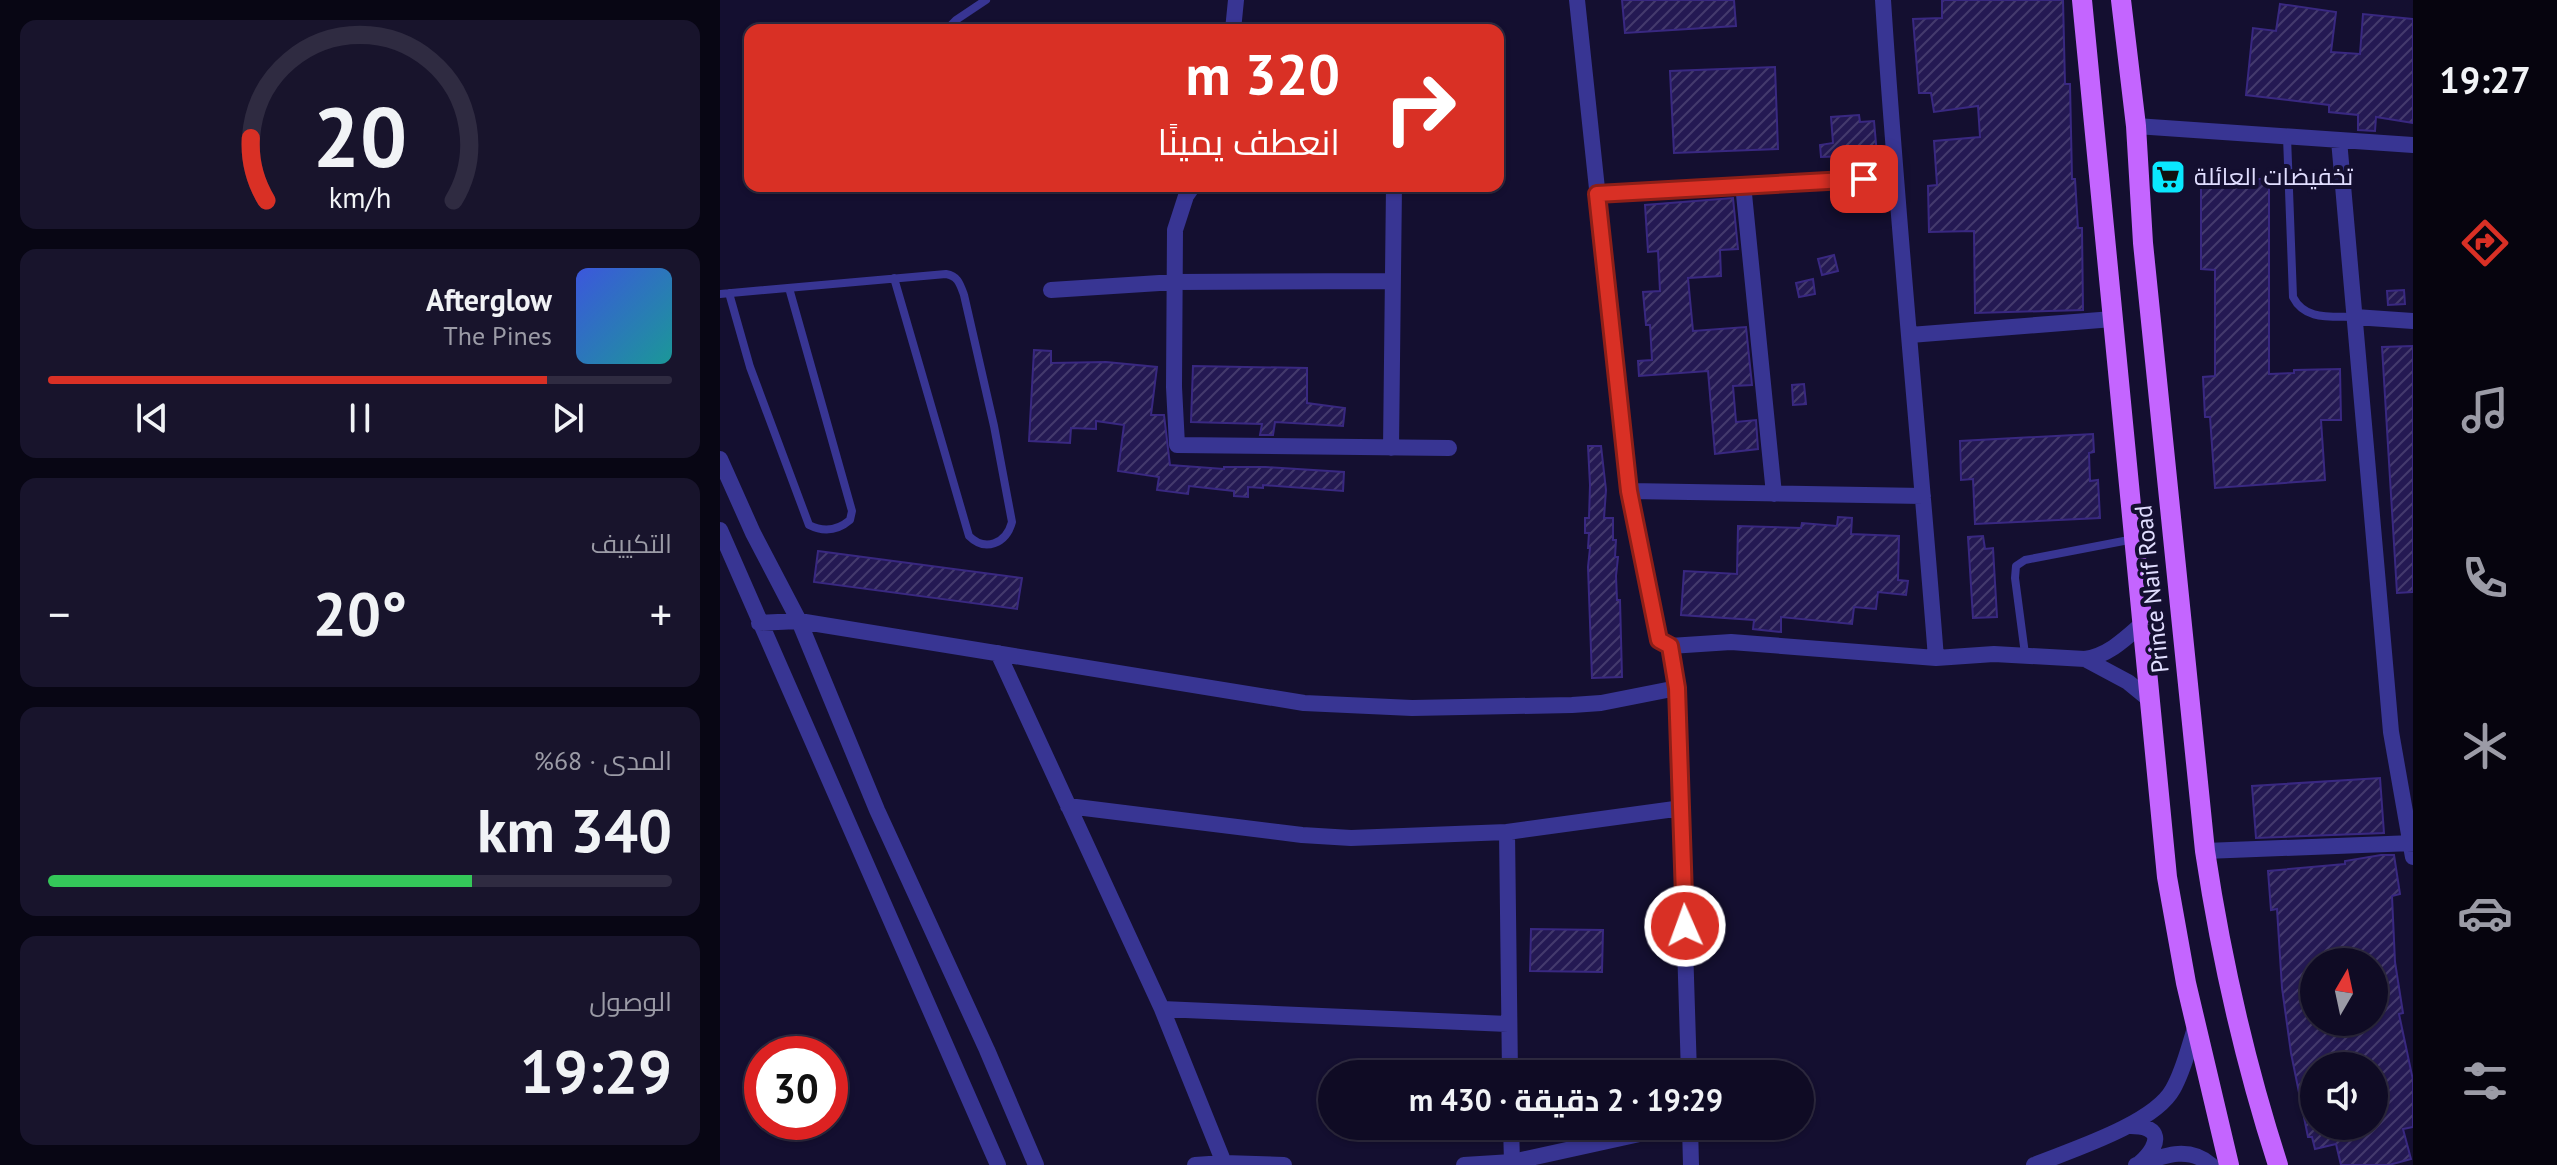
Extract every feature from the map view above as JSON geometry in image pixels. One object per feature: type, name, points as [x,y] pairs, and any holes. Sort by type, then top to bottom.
[{"type":"main road","name":"Prince Naif Road","points":[[2082,0],[2167,877],[2196,1025],[2229,1165]]},
{"type":"main road","name":"Prince Naif Road","points":[[2121,0],[2136,126],[2143,243],[2205,851],[2220,938],[2260,1111],[2278,1165]]},
{"type":"street","points":[[1234,24],[1236,0]]},
{"type":"street","points":[[1577,0],[1629,491],[1659,640],[1670,646],[1731,642],[1936,658],[2025,654],[2085,659],[2119,645],[2142,624]]},
{"type":"street","points":[[1883,0],[1894,178],[1936,658]]},
{"type":"street","points":[[2136,126],[2413,145]]},
{"type":"street","points":[[2205,851],[2412,848],[2391,732],[2339,140]]},
{"type":"street","points":[[1597,194],[1894,178]]},
{"type":"street","points":[[1743,184],[1774,494]]},
{"type":"street","points":[[1189,192],[1175,230],[1174,387],[1177,445],[1449,448]]},
{"type":"street","points":[[1391,448],[1394,192]]},
{"type":"street","points":[[1051,290],[1175,282],[1393,281]]},
{"type":"street","points":[[2355,317],[2413,321]]},
{"type":"street","points":[[1910,335],[2113,319]]},
{"type":"street","points":[[720,459],[753,533],[799,621],[877,810],[1036,1165]]},
{"type":"street","points":[[1629,491],[1923,496]]},
{"type":"street","points":[[720,530],[998,1165]]},
{"type":"street","points":[[759,623],[799,621],[1304,703],[1412,708],[1586,704],[1635,698],[1677,688]]},
{"type":"street","points":[[1670,646],[1677,688],[1689,1060]]},
{"type":"street","points":[[998,653],[1162,1009],[1224,1163]]},
{"type":"street","points":[[2085,659],[2128,682],[2150,700]]},
{"type":"street","points":[[1068,806],[1351,838],[1507,832],[1682,808]]},
{"type":"street","points":[[1507,832],[1509,1060]]},
{"type":"street","points":[[1162,1009],[1508,1024]]},
{"type":"street","points":[[2034,1165],[2149,1114],[2173,1090],[2196,1025]]},
{"type":"street","points":[[2124,1127],[2141,1126],[2155,1135],[2156,1144],[2152,1153],[2138,1165]]},
{"type":"street","points":[[1511,1140],[1512,1162]]},
{"type":"street","points":[[1464,1165],[1512,1162],[1612,1140]]},
{"type":"street","points":[[1690,1140],[1691,1165]]},
{"type":"street","points":[[2138,1165],[2193,1153],[2211,1165]]},
{"type":"street","points":[[1195,1165],[1284,1165]]},
{"type":"lane","points":[[952,24],[986,0]]},
{"type":"lane","points":[[2287,137],[2293,297],[2298,307],[2309,315],[2355,317]]},
{"type":"lane","points":[[789,288],[852,511],[850,520],[833,530],[818,530],[809,525],[724,294],[894,278],[946,274],[954,275],[959,281],[994,426],[1012,522],[1009,534],[1000,541],[987,545],[977,543],[969,536],[894,278]]},
{"type":"lane","points":[[2025,654],[2016,566],[2025,560],[2134,539]]},
{"type":"building","points":[[1622,0],[1734,0],[1736,26],[1625,33]]},
{"type":"building","points":[[1942,0],[2063,0],[2065,84],[2070,84],[2072,179],[2075,179],[2078,228],[2082,228],[2083,310],[1975,313],[1974,231],[1929,232],[1928,186],[1937,185],[1934,141],[1980,137],[1978,106],[1934,112],[1931,93],[1919,93],[1913,19],[1942,18]]},
{"type":"building","points":[[2280,4],[2336,12],[2331,52],[2360,54],[2363,14],[2413,19],[2413,123],[2376,117],[2375,131],[2358,130],[2358,115],[2329,112],[2329,105],[2246,95],[2253,28],[2276,31]]},
{"type":"building","points":[[1775,67],[1778,149],[1674,153],[1670,71]]},
{"type":"building","points":[[1859,115],[1860,122],[1874,121],[1877,155],[1821,157],[1820,145],[1833,143],[1831,117]]},
{"type":"building","points":[[2201,179],[2269,179],[2269,374],[2340,369],[2341,420],[2321,420],[2325,480],[2215,488],[2210,417],[2205,417],[2203,377],[2215,376],[2215,270],[2201,269]]},
{"type":"building","points":[[1733,198],[1738,249],[1720,250],[1721,276],[1688,278],[1693,331],[1746,327],[1752,385],[1733,386],[1736,422],[1756,420],[1758,449],[1715,454],[1708,371],[1639,376],[1638,361],[1652,360],[1650,325],[1646,325],[1643,292],[1660,291],[1658,251],[1648,252],[1645,205]]},
{"type":"building","points":[[1834,255],[1838,271],[1822,275],[1818,259]]},
{"type":"building","points":[[1813,279],[1815,294],[1799,297],[1796,283]]},
{"type":"building","points":[[2404,290],[2405,304],[2388,305],[2387,291]]},
{"type":"building","points":[[2413,346],[2413,592],[2397,593],[2382,347]]},
{"type":"building","points":[[1034,350],[1051,351],[1051,363],[1106,362],[1157,367],[1151,415],[1164,415],[1170,465],[1344,472],[1343,491],[1263,485],[1263,488],[1248,487],[1248,497],[1234,496],[1234,491],[1189,486],[1188,494],[1157,490],[1159,477],[1118,471],[1124,425],[1096,421],[1096,429],[1071,428],[1070,443],[1029,441]]},
{"type":"building","points":[[1193,366],[1307,368],[1307,403],[1345,408],[1343,426],[1275,422],[1273,435],[1260,435],[1262,424],[1191,422]]},
{"type":"building","points":[[1804,384],[1806,404],[1793,405],[1792,385]]},
{"type":"building","points":[[2093,434],[2094,452],[2089,453],[2090,481],[2098,480],[2100,518],[1975,524],[1973,479],[1961,480],[1960,441]]},
{"type":"building","points":[[1588,446],[1601,446],[1606,490],[1604,518],[1613,518],[1615,557],[1618,557],[1616,576],[1617,600],[1620,600],[1622,677],[1592,678],[1590,548],[1589,533],[1585,533],[1585,518],[1589,518]]},
{"type":"building","points":[[1838,517],[1852,518],[1851,534],[1899,536],[1898,580],[1908,581],[1906,595],[1878,592],[1876,609],[1854,607],[1852,624],[1781,617],[1781,632],[1753,629],[1754,620],[1681,615],[1684,571],[1737,574],[1738,526],[1801,528],[1802,523],[1837,526]]},
{"type":"building","points":[[1983,536],[1985,549],[1993,548],[1997,617],[1973,618],[1968,537]]},
{"type":"building","points":[[818,551],[1022,578],[1017,609],[814,582]]},
{"type":"building","points":[[2380,778],[2384,833],[2256,838],[2252,786]]},
{"type":"building","points":[[2394,855],[2400,894],[2392,896],[2395,962],[2403,1013],[2399,1014],[2413,1080],[2413,1127],[2403,1129],[2411,1159],[2389,1165],[2341,1165],[2336,1144],[2315,1149],[2313,1140],[2388,1140],[2388,1052],[2300,1052],[2300,1097],[2291,1053],[2282,988],[2277,909],[2271,910],[2268,871],[2345,864],[2345,861]]},
{"type":"building","points":[[1531,929],[1603,930],[1602,972],[1530,971]]},
{"type":"place","name":"تخفيضات العائلة","points":[[2168,177]]},
{"type":"route","points":[[1685,926],[1677,688],[1670,646],[1659,640],[1629,491],[1597,194],[1864,179]]}]
